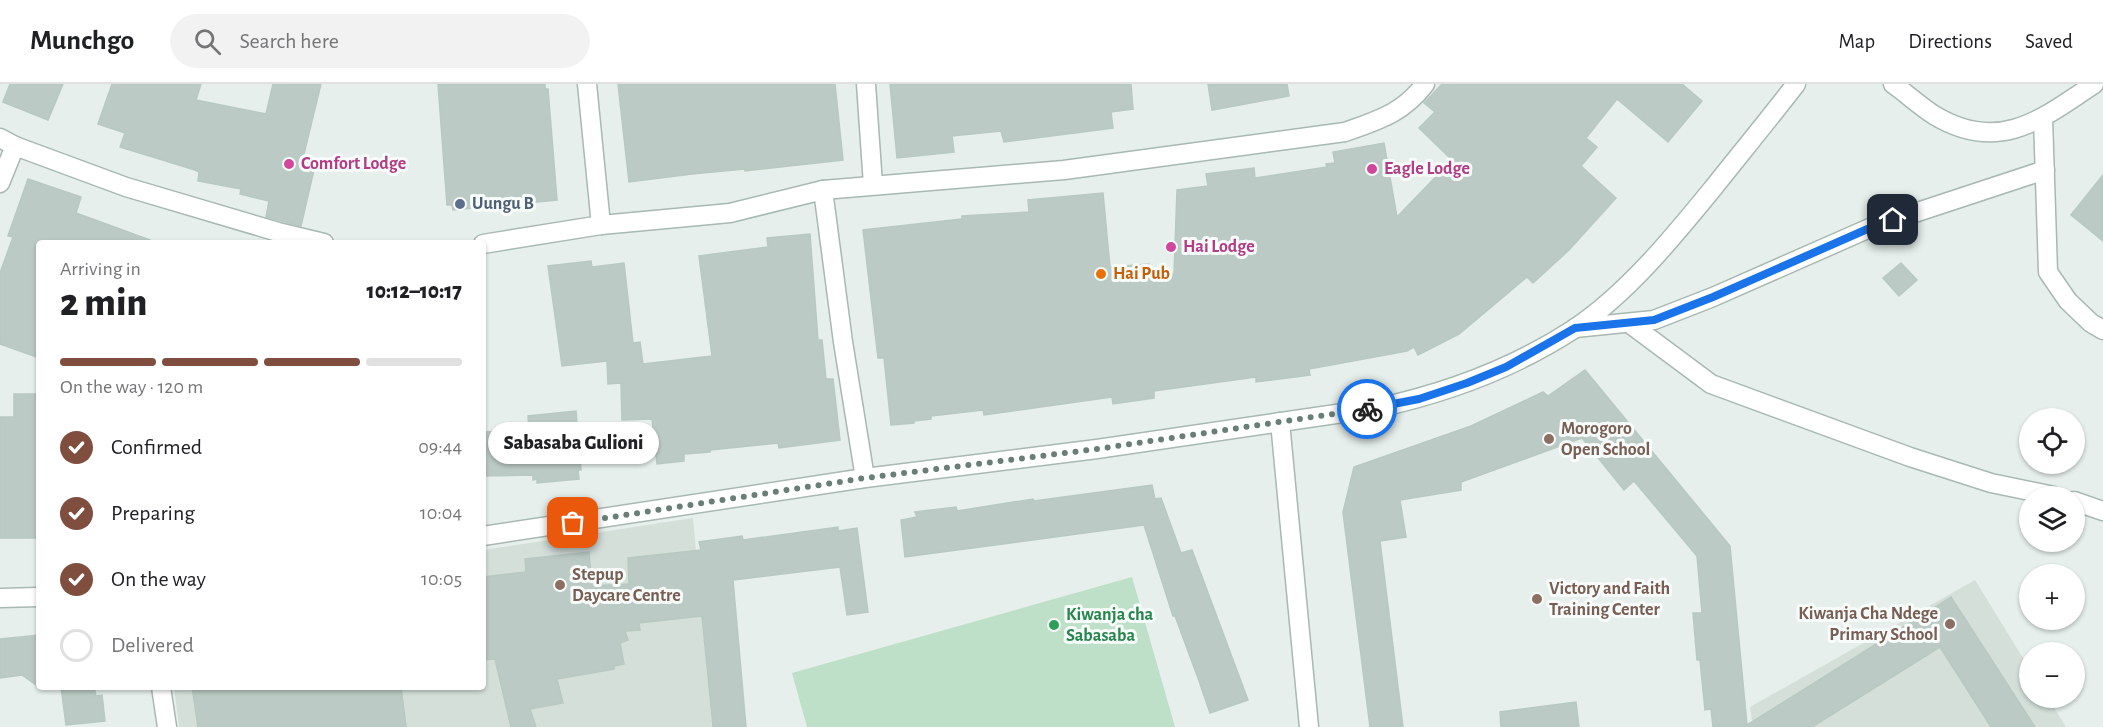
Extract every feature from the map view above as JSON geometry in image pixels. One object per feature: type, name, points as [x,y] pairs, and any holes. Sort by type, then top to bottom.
[{"type":"street","points":[[587,84],[601,225]]},
{"type":"street","points":[[866,84],[873,184]]},
{"type":"street","points":[[486,244],[601,225],[730,213],[823,190],[873,184],[1064,170],[1345,132],[1387,116],[1412,100],[1425,84]]},
{"type":"street","points":[[486,536],[865,478],[1097,449],[1377,408],[1419,399],[1467,383],[1506,367],[1575,328],[1619,292],[1670,241],[1796,84]]},
{"type":"street","points":[[1893,84],[1934,114],[1970,130],[1983,133],[2011,131],[2043,118],[2094,84]]},
{"type":"street","points":[[2043,118],[2048,272],[2068,301],[2091,323],[2103,330]]},
{"type":"street","points":[[0,183],[7,142],[126,187],[311,240]]},
{"type":"street","points":[[1575,328],[1654,320],[1713,297],[1872,227],[2045,170]]},
{"type":"street","points":[[823,190],[843,342],[865,478]]},
{"type":"street","points":[[1629,323],[1712,384],[1910,457],[1992,483],[2019,489]]},
{"type":"street","points":[[1280,422],[1309,727]]},
{"type":"street","points":[[2085,505],[2103,511]]},
{"type":"street","points":[[0,598],[36,597]]},
{"type":"street","points":[[161,690],[167,727]]},
{"type":"shaded area","points":[[693,518],[712,727],[179,727],[174,690],[486,690],[486,550]]},
{"type":"shaded area","name":"Kiwanja Cha Ndege Primary School","points":[[1975,580],[2019,652],[2019,708],[2054,708],[2066,727],[1753,727],[1750,707]]},
{"type":"green space","name":"Kiwanja cha Sabasaba","points":[[1132,577],[1175,727],[807,727],[792,673]]},
{"type":"building","points":[[10,84],[63,84],[48,120],[3,102]]},
{"type":"building","points":[[112,84],[201,84],[196,100],[266,114],[273,84],[321,84],[303,158],[316,161],[301,226],[266,217],[269,201],[240,194],[241,189],[198,181],[199,172],[195,170],[120,147],[125,133],[98,124]]},
{"type":"building","points":[[438,84],[545,84],[545,89],[548,89],[557,200],[453,210],[452,205],[447,205]]},
{"type":"building","points":[[618,84],[835,84],[843,160],[629,182]]},
{"type":"building","points":[[890,84],[1131,84],[1133,109],[1111,112],[1113,128],[1004,142],[1001,131],[952,136],[954,152],[897,158]]},
{"type":"building","points":[[1208,84],[1287,84],[1289,96],[1212,110]]},
{"type":"building","points":[[1442,84],[1682,84],[1702,101],[1668,142],[1617,99],[1586,138],[1597,147],[1581,166],[1616,198],[1569,250],[1533,283],[1527,277],[1459,334],[1418,355],[1414,347],[1407,351],[1309,369],[1310,375],[1256,382],[1256,377],[1154,391],[1154,398],[1113,404],[1112,397],[984,415],[983,410],[931,416],[931,419],[914,421],[914,423],[891,425],[884,358],[878,358],[863,230],[962,219],[962,216],[1029,212],[1028,200],[1103,193],[1110,267],[1149,264],[1150,275],[1174,274],[1177,190],[1208,186],[1206,174],[1254,168],[1255,178],[1327,167],[1326,164],[1335,163],[1333,152],[1384,143],[1397,217],[1452,160],[1419,128],[1435,112],[1424,103]]},
{"type":"building","points":[[2103,175],[2103,241],[2071,215]]},
{"type":"building","points":[[28,179],[81,197],[76,213],[150,240],[36,240],[36,357],[0,344],[0,273],[13,237],[8,236]]},
{"type":"building","points":[[810,234],[818,340],[822,340],[826,379],[833,379],[840,440],[779,448],[778,443],[710,450],[710,452],[684,454],[684,461],[657,464],[652,419],[622,420],[621,383],[608,384],[607,361],[562,366],[548,266],[591,261],[592,267],[624,263],[633,343],[640,342],[643,364],[712,356],[699,256],[768,247],[767,238]]},
{"type":"building","points":[[1901,263],[1917,280],[1899,296],[1883,278]]},
{"type":"building","points":[[1585,370],[1730,546],[1747,725],[1951,597],[2019,702],[2019,708],[2023,708],[2035,727],[1991,727],[1940,647],[1812,727],[1713,727],[1711,709],[1705,710],[1700,660],[1697,660],[1693,613],[1702,613],[1697,556],[1634,481],[1624,490],[1582,438],[1461,482],[1461,490],[1400,500],[1406,537],[1380,541],[1403,727],[1370,727],[1343,512],[1354,467],[1471,426],[1543,392],[1548,396]]},
{"type":"building","points":[[14,394],[36,394],[36,538],[0,538],[0,417],[14,417]]},
{"type":"building","points":[[576,411],[581,470],[578,470],[579,479],[537,483],[537,479],[533,480],[533,475],[486,476],[486,432],[529,430],[528,416]]},
{"type":"building","points":[[1152,485],[1155,499],[1161,498],[1181,553],[1192,550],[1248,700],[1210,713],[1175,616],[1173,616],[1144,525],[905,557],[901,520],[917,517],[915,512],[956,507],[957,511],[1033,499],[1034,501]]},
{"type":"building","points":[[838,527],[838,531],[857,528],[868,612],[847,615],[840,567],[733,580],[746,727],[713,727],[702,616],[639,623],[640,630],[625,631],[628,640],[620,643],[624,664],[614,666],[614,669],[557,679],[563,703],[530,709],[536,727],[511,727],[495,659],[486,660],[486,577],[526,572],[525,559],[589,552],[592,586],[629,584],[628,558],[701,550],[699,542],[742,536],[743,540]]},
{"type":"building","points":[[36,635],[36,685],[22,675],[0,678],[0,639]]},
{"type":"building","points":[[61,690],[95,690],[96,696],[102,695],[105,721],[66,725]]},
{"type":"building","points":[[192,690],[401,690],[406,727],[198,727]]},
{"type":"building","points":[[1576,702],[1579,727],[1501,727],[1500,712]]},
{"type":"way so far","points":[[573,523],[865,478],[1097,449],[1367,409]]},
{"type":"place","name":"Comfort Lodge","points":[[289,164]]},
{"type":"place","name":"Eagle Lodge","points":[[1372,169]]},
{"type":"place","name":"Uungu B","points":[[460,204]]},
{"type":"place","name":"Hai Lodge","points":[[1171,247]]},
{"type":"place","name":"Hai Pub","points":[[1101,274]]},
{"type":"place","name":"Morogoro Open School","points":[[1549,439]]},
{"type":"place","name":"Sabasaba Gulioni","points":[[573,523]]},
{"type":"place","name":"Stepup Daycare Centre","points":[[560,585]]},
{"type":"place","name":"Victory and Faith Training Center","points":[[1537,599]]},
{"type":"place","name":"Kiwanja Cha Ndege Primary School","points":[[1950,624]]},
{"type":"place","name":"Kiwanja cha Sabasaba","points":[[1054,625]]},
{"type":"route","points":[[1367,409],[1419,399],[1467,383],[1506,367],[1575,328],[1654,320],[1893,220]]}]
